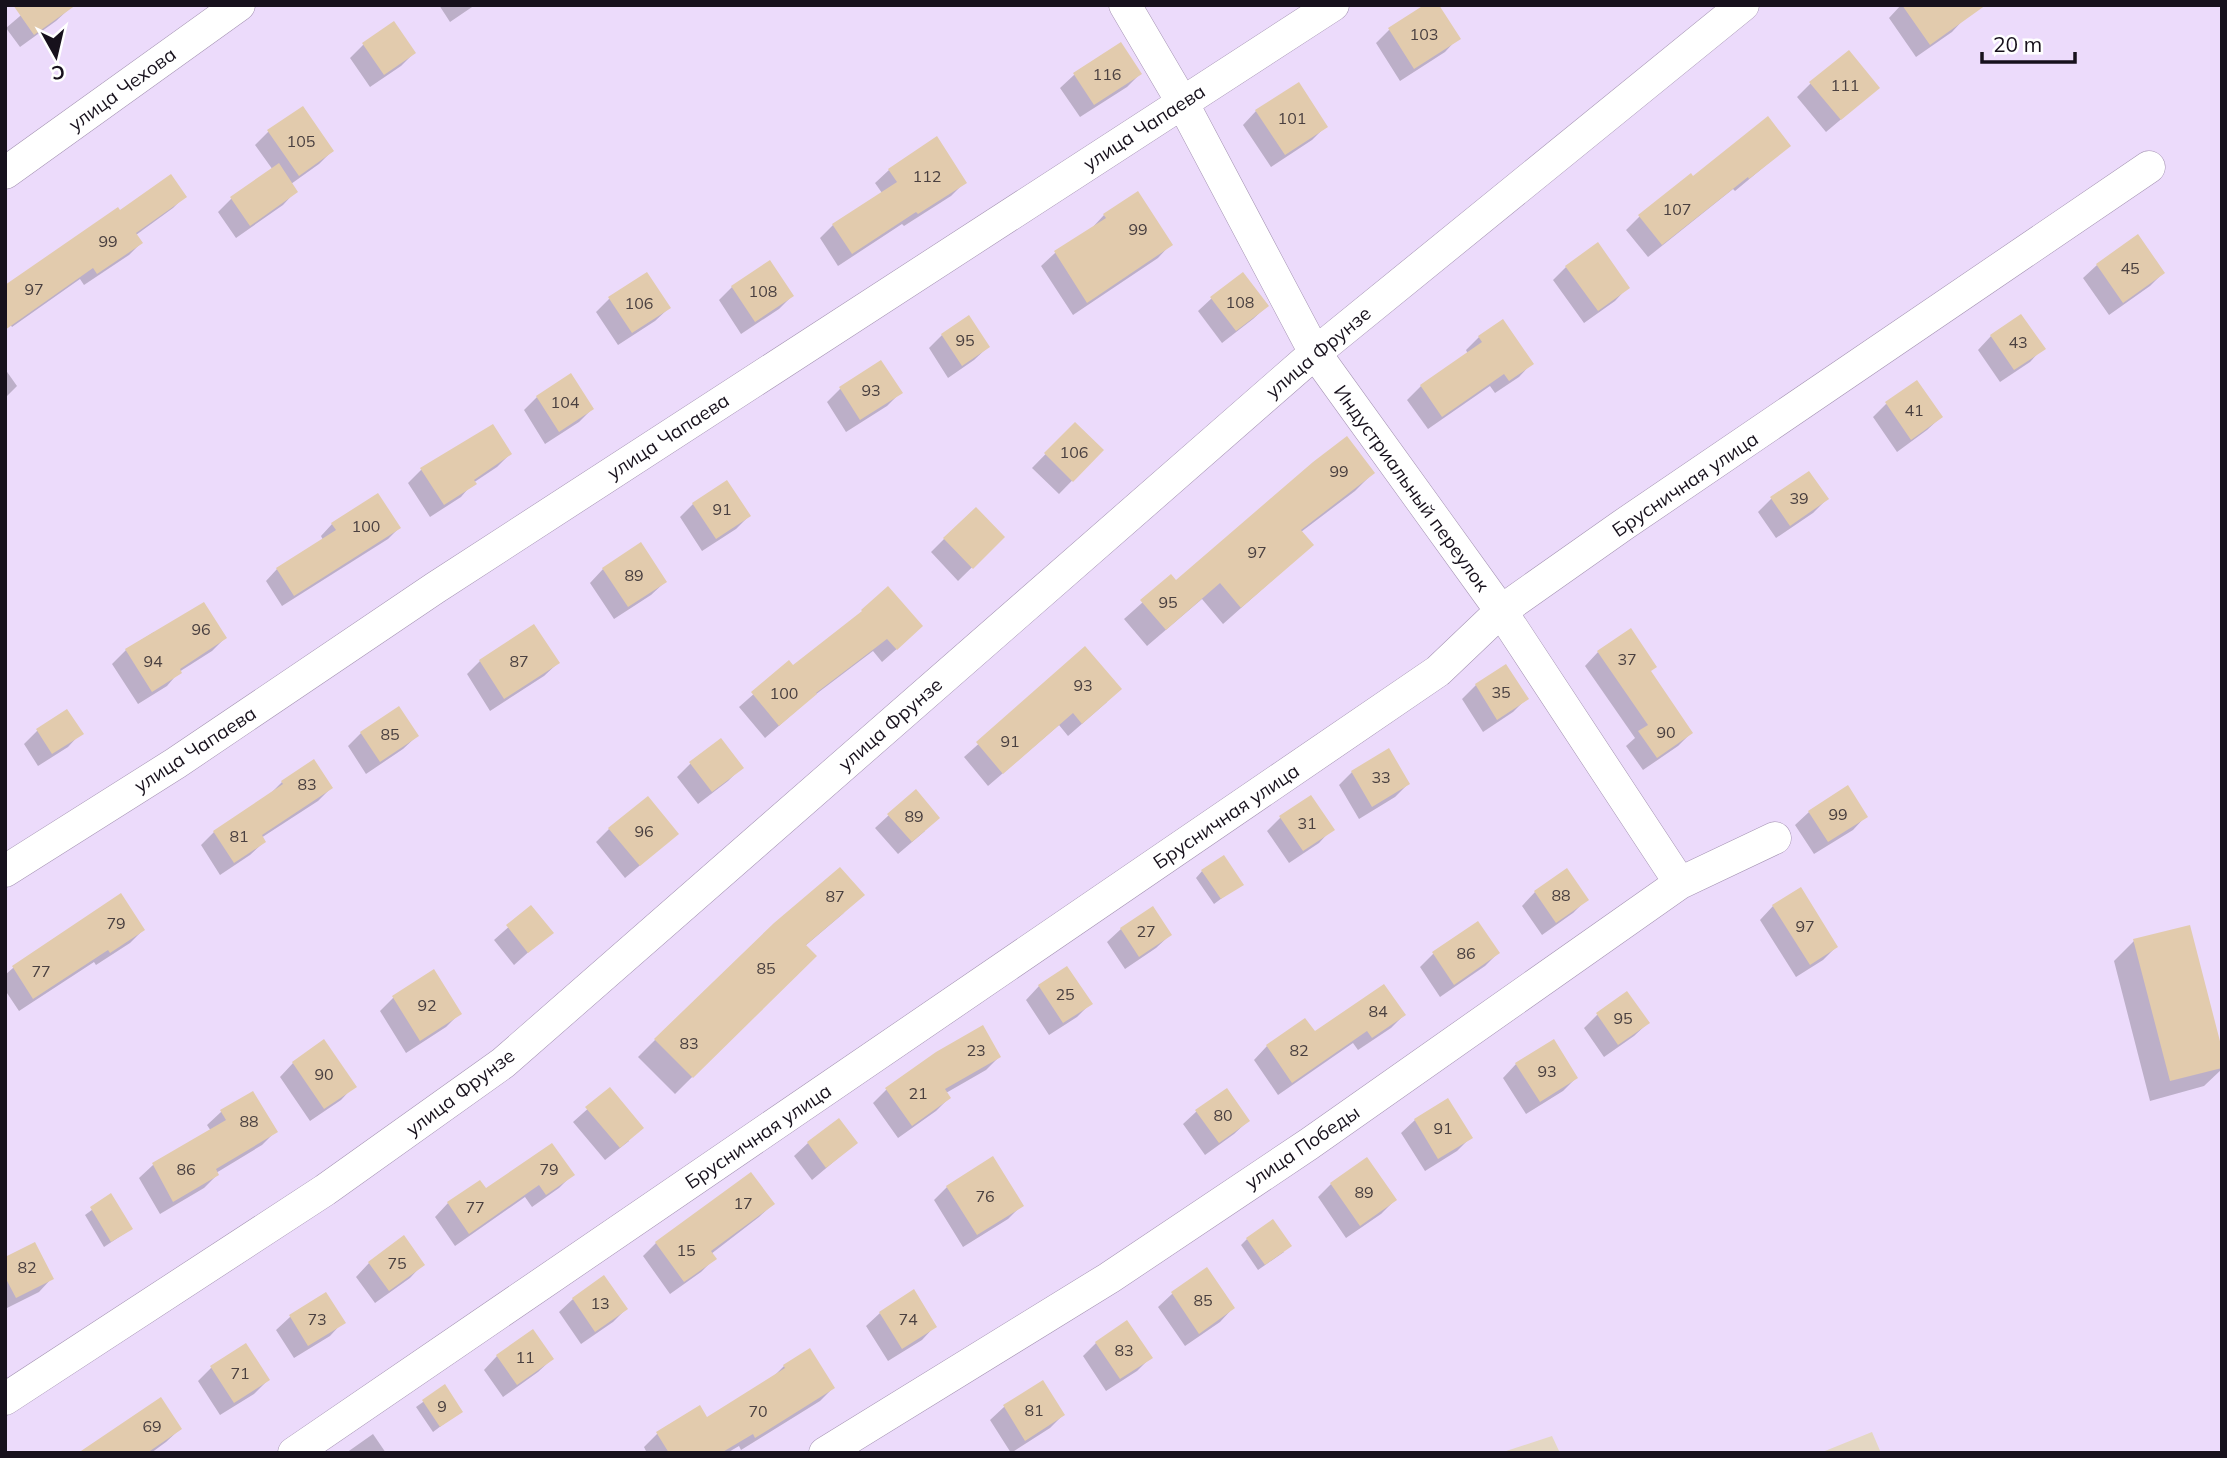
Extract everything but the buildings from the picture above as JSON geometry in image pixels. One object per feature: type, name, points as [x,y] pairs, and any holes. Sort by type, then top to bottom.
[{"type":"street","name":"улица Чехова","points":[[5,173],[239,5]]},
{"type":"street","name":"Индустриальный переулок","points":[[1125,5],[1182,102],[1315,353],[1501,611],[1681,883]]},
{"type":"street","name":"улица Чапаева","points":[[5,871],[176,763],[435,588],[1333,5]]},
{"type":"street","name":"улица Фрунзе","points":[[5,1399],[325,1190],[503,1063],[1315,353],[1743,5]]},
{"type":"street","name":"Брусничная улица","points":[[294,1453],[1438,671],[1501,611],[2149,167]]},
{"type":"street","name":"улица Победы","points":[[825,1453],[1109,1278],[1309,1143],[1681,883],[1774,838]]},
{"type":"shaded area","points":[[1872,1432],[1881,1453],[1820,1453]]},
{"type":"shaded area","points":[[1552,1436],[1560,1453],[1500,1453]]}]
